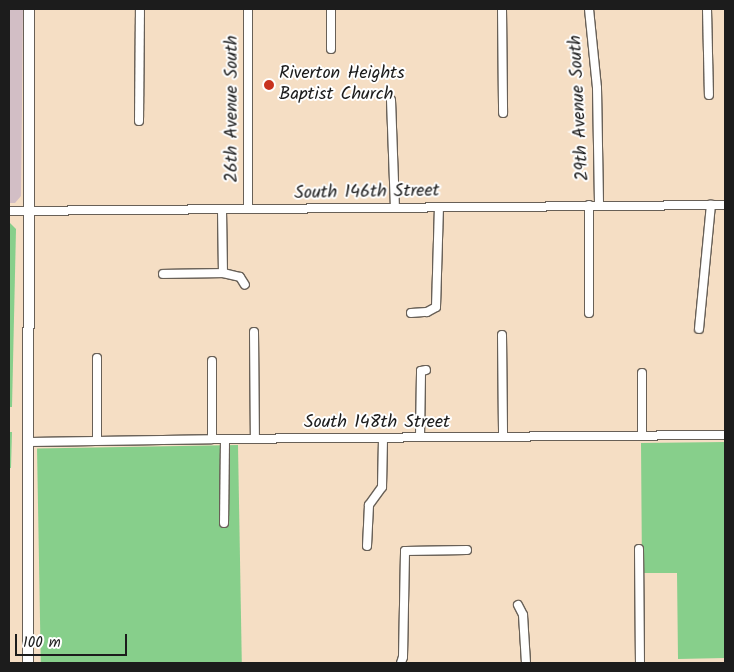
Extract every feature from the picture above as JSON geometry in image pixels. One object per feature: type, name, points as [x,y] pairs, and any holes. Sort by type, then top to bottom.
[{"type":"street","points":[[28,9],[30,442],[28,663]]},
{"type":"street","points":[[139,121],[140,9]]},
{"type":"street","name":"26th Avenue South","points":[[248,9],[248,210]]},
{"type":"street","points":[[331,9],[331,49]]},
{"type":"street","points":[[502,9],[503,113]]},
{"type":"street","name":"29th Avenue South","points":[[589,9],[597,88],[598,205]]},
{"type":"street","points":[[707,9],[709,95]]},
{"type":"street","points":[[391,100],[395,208]]},
{"type":"street","name":"29th Avenue South","points":[[589,205],[589,313]]},
{"type":"street","points":[[699,329],[711,205]]},
{"type":"street","name":"South 146th Street","points":[[9,211],[725,205]]},
{"type":"street","points":[[412,312],[427,312],[436,307],[439,207]]},
{"type":"street","points":[[222,210],[223,273]]},
{"type":"street","points":[[163,274],[223,273],[240,277],[245,285]]},
{"type":"street","points":[[254,332],[255,439]]},
{"type":"street","points":[[502,335],[503,437]]},
{"type":"street","points":[[97,358],[97,440]]},
{"type":"street","points":[[212,360],[212,439]]},
{"type":"street","points":[[420,437],[421,370],[426,370]]},
{"type":"street","points":[[642,373],[642,435]]},
{"type":"street","name":"South 148th Street","points":[[30,442],[725,435]]},
{"type":"street","points":[[368,546],[369,504],[382,487],[383,438]]},
{"type":"street","points":[[224,523],[225,439]]},
{"type":"street","points":[[639,549],[640,663]]},
{"type":"street","points":[[401,663],[403,657],[405,551],[467,550]]},
{"type":"street","points":[[518,605],[523,615],[526,663]]},
{"type":"shaded area","points":[[9,9],[23,9],[21,196],[15,203],[9,203]]},
{"type":"green space","points":[[9,222],[16,229],[12,407],[9,407]]},
{"type":"green space","points":[[9,432],[12,432],[11,468],[9,468]]},
{"type":"green space","points":[[725,442],[725,658],[678,659],[677,573],[642,573],[641,443]]},
{"type":"green space","points":[[238,445],[242,663],[41,663],[37,449]]},
{"type":"place","name":"Riverton Heights Baptist Church","points":[[269,85]]}]
